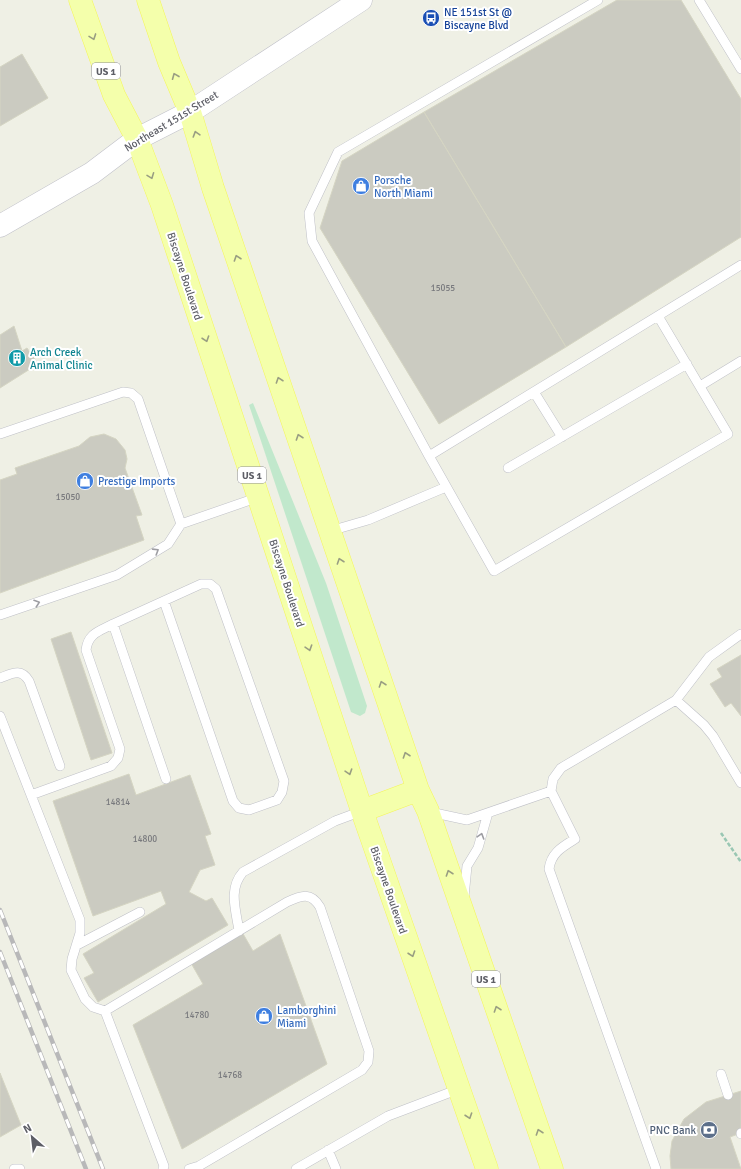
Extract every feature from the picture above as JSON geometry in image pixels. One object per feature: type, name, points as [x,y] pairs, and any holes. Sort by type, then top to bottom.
[{"type":"main road","name":"Biscayne Boulevard","points":[[80,0],[114,95],[137,139],[162,205],[362,812],[487,1169]]},
{"type":"main road","name":"US 1","points":[[148,0],[169,62],[190,112],[213,188],[418,790],[428,811],[552,1169]]},
{"type":"main road","points":[[362,812],[418,790]]},
{"type":"street","name":"Northeast 151st Street","points":[[0,226],[92,173],[137,139],[190,112],[361,0]]},
{"type":"lane","points":[[598,0],[338,152],[309,213],[312,241],[446,487],[494,571],[728,434],[658,316]]},
{"type":"lane","points":[[699,0],[741,69]]},
{"type":"lane","points":[[429,456],[741,265]]},
{"type":"lane","points":[[700,386],[741,361]]},
{"type":"lane","points":[[508,468],[686,364]]},
{"type":"lane","points":[[0,434],[122,392],[131,393],[138,399],[181,524]]},
{"type":"lane","points":[[534,392],[562,437]]},
{"type":"lane","points":[[330,531],[368,520],[446,487]]},
{"type":"lane","points":[[0,615],[117,574],[168,544],[181,524],[259,497]]},
{"type":"lane","points":[[31,794],[111,766],[118,758],[120,749],[86,650],[87,641],[91,635],[113,624],[201,584],[210,584],[216,589],[284,781],[282,792],[277,800],[249,810],[239,808],[233,801],[164,601]]},
{"type":"lane","points":[[113,624],[166,779]]},
{"type":"lane","points":[[656,1169],[549,869],[550,861],[555,853],[575,839],[551,791],[553,779],[560,768],[676,700],[709,657],[741,634]]},
{"type":"lane","points":[[0,678],[16,671],[25,674],[30,681],[60,766]]},
{"type":"lane","points":[[676,700],[704,725],[713,736],[741,783]]},
{"type":"lane","points":[[0,716],[80,920],[80,933],[72,959],[71,970],[85,999],[93,1007],[105,1012],[167,1168]]},
{"type":"lane","points":[[428,811],[467,820],[551,791]]},
{"type":"lane","points":[[239,931],[233,890],[236,880],[242,872],[335,821],[362,812]]},
{"type":"lane","points":[[463,914],[467,866],[478,848],[488,813]]},
{"type":"lane","points":[[105,1012],[293,899],[307,896],[315,899],[320,907],[370,1051],[368,1062],[362,1070],[199,1166],[188,1169]]},
{"type":"lane","points":[[77,945],[140,912]]},
{"type":"lane","points":[[721,1074],[728,1095]]},
{"type":"lane","points":[[296,1169],[388,1116],[459,1089]]},
{"type":"lane","points":[[328,1150],[336,1169]]},
{"type":"lane","points":[[14,1169],[20,1169]]},
{"type":"path","points":[[721,833],[741,862]]},
{"type":"green space","points":[[253,403],[326,583],[367,706],[365,713],[360,716],[351,712],[249,405]]},
{"type":"building","points":[[617,0],[681,0],[741,99],[741,237],[566,347],[424,112]]},
{"type":"building","points":[[22,54],[48,98],[0,126],[0,67]]},
{"type":"building","points":[[424,112],[566,347],[439,424],[320,228],[342,161]]},
{"type":"building","name":"Arch Creek Animal Clinic","points":[[14,326],[22,351],[27,348],[38,364],[0,388],[0,335]]},
{"type":"building","points":[[104,434],[116,439],[125,450],[127,459],[125,468],[142,515],[136,516],[144,540],[0,593],[0,480],[17,474],[15,468],[79,446],[90,437]]},
{"type":"building","points":[[71,632],[112,753],[91,760],[51,639]]},
{"type":"building","points":[[741,655],[741,716],[731,703],[725,707],[710,684],[722,677],[717,669]]},
{"type":"building","points":[[129,774],[136,795],[190,775],[211,834],[205,836],[215,865],[200,870],[189,892],[206,901],[212,898],[228,925],[98,1002],[84,978],[94,973],[83,954],[166,904],[161,891],[93,916],[53,801]]},
{"type":"building","points":[[242,932],[253,951],[280,934],[327,1064],[182,1149],[133,1025],[203,984],[191,963]]},
{"type":"building","points":[[0,1073],[21,1125],[0,1137]]},
{"type":"building","name":"PNC Bank","points":[[741,1091],[741,1133],[730,1137],[741,1169],[671,1169],[670,1156],[672,1141],[684,1119],[706,1102]]},
{"type":"railway","points":[[0,910],[103,1169]]},
{"type":"railway","points":[[0,952],[86,1169]]},
{"type":"place","name":"NE 151st St @ Biscayne Blvd","points":[[431,18]]},
{"type":"place","name":"Porsche North Miami","points":[[361,186]]},
{"type":"place","name":"Arch Creek Animal Clinic","points":[[17,358]]},
{"type":"place","name":"Prestige Imports","points":[[85,481]]},
{"type":"place","name":"Lamborghini Miami","points":[[264,1016]]},
{"type":"place","name":"PNC Bank","points":[[709,1130]]}]
